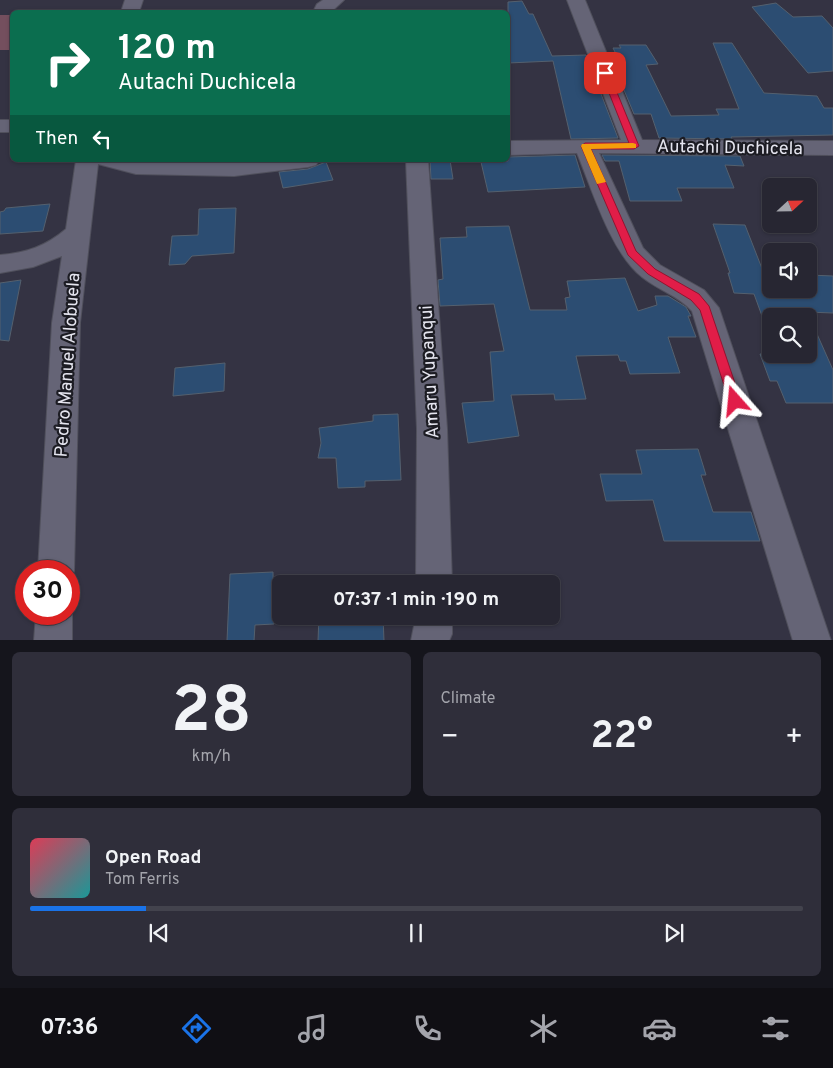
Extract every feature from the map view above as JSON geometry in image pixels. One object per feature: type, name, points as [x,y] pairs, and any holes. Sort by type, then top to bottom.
[{"type":"street","points":[[322,10],[335,0]]},
{"type":"street","points":[[576,0],[634,146]]},
{"type":"street","points":[[585,146],[632,252],[651,271],[695,297],[705,308],[812,640]]},
{"type":"street","name":"Autachi Duchicela","points":[[510,148],[634,146],[833,148]]},
{"type":"street","name":"Pedro Manuel Alobuela","points":[[56,560],[66,323],[87,162]]},
{"type":"street","points":[[115,162],[136,167],[234,169],[292,162]]},
{"type":"street","name":"Amaru Yupanqui","points":[[418,162],[432,429],[434,575]]},
{"type":"street","points":[[0,264],[40,258],[62,245],[77,232]]},
{"type":"street","points":[[53,640],[54,625]]},
{"type":"street","points":[[430,640],[433,634],[434,625]]},
{"type":"shaded area","points":[[0,15],[10,15],[10,50],[0,50]]},
{"type":"building","points":[[522,1],[529,14],[533,14],[552,56],[586,55],[618,138],[571,139],[553,61],[510,63],[510,10],[508,10],[508,2]]},
{"type":"building","points":[[776,3],[793,17],[822,16],[833,28],[833,71],[808,73],[752,7]]},
{"type":"building","points":[[713,43],[732,43],[764,93],[817,96],[824,108],[833,108],[833,135],[731,137],[732,139],[659,138],[651,114],[634,114],[609,54],[616,54],[613,48],[621,48],[619,45],[646,45],[658,64],[646,65],[671,116],[719,115],[716,109],[739,109]]},
{"type":"building","points":[[575,155],[585,187],[488,192],[481,162],[510,162],[510,157]]},
{"type":"building","points":[[602,155],[740,156],[744,166],[725,165],[734,188],[677,188],[682,201],[630,201],[619,161],[605,161]]},
{"type":"building","points":[[326,162],[333,180],[283,188],[279,172],[308,169]]},
{"type":"building","points":[[430,162],[450,162],[453,179],[431,179]]},
{"type":"building","points":[[50,204],[43,231],[0,234],[0,212],[6,208]]},
{"type":"building","points":[[236,208],[234,253],[192,256],[185,264],[169,265],[172,236],[198,235],[199,209]]},
{"type":"building","points":[[713,224],[745,225],[762,269],[762,298],[817,298],[817,275],[833,276],[833,313],[817,312],[817,308],[762,308],[762,316],[754,294],[734,293],[728,273],[730,273]]},
{"type":"building","points":[[509,226],[530,310],[567,310],[565,298],[570,297],[567,281],[625,278],[638,311],[657,305],[655,296],[668,296],[686,307],[691,316],[688,316],[696,337],[668,337],[680,373],[630,374],[626,361],[620,361],[618,355],[576,356],[586,399],[555,400],[554,394],[511,395],[519,436],[468,443],[462,403],[494,401],[490,352],[504,351],[494,304],[440,306],[438,280],[443,279],[440,238],[467,237],[466,227]]},
{"type":"building","points":[[21,280],[9,341],[0,340],[0,283]]},
{"type":"building","points":[[817,334],[833,370],[833,403],[786,403],[777,381],[770,381],[763,363],[817,363]]},
{"type":"building","points":[[225,363],[224,391],[173,396],[175,368]]},
{"type":"building","points":[[398,414],[401,480],[365,481],[365,487],[338,488],[336,458],[318,458],[321,443],[319,428],[373,421],[373,415]]},
{"type":"building","points":[[698,449],[706,475],[701,475],[713,512],[751,512],[760,541],[664,541],[653,500],[606,501],[600,474],[642,474],[636,450]]},
{"type":"building","points":[[273,572],[272,624],[255,625],[254,640],[227,640],[230,574]]},
{"type":"building","points":[[319,625],[383,625],[384,640],[318,640]]},
{"type":"slow traffic","points":[[601,182],[585,146],[633,146]]},
{"type":"route","points":[[605,73],[634,146],[585,146],[632,252],[651,271],[695,297],[705,308],[735,401]]}]
